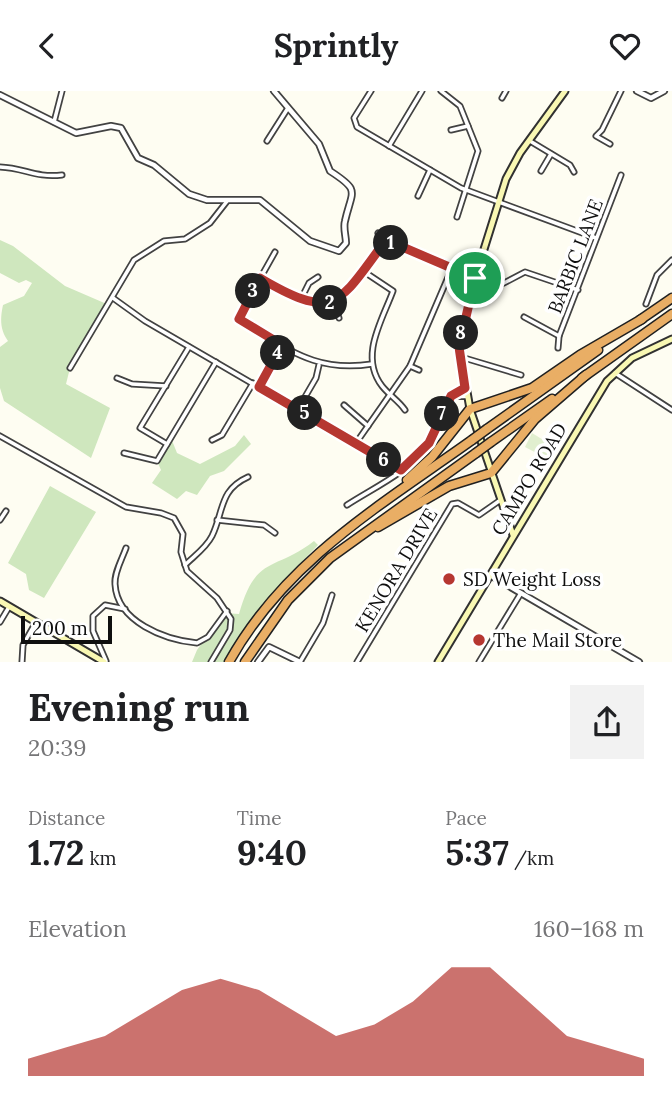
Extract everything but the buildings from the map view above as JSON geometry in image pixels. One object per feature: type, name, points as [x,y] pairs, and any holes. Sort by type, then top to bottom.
[{"type":"highway","points":[[377,505],[672,298]]},
{"type":"highway","points":[[245,662],[288,600],[346,546],[672,314]]},
{"type":"highway","points":[[229,662],[264,608],[300,568],[432,457],[470,409],[532,388],[580,355],[642,319]]},
{"type":"highway","points":[[346,546],[449,486],[491,473],[535,419],[586,375]]},
{"type":"main road","points":[[513,535],[499,501],[470,409],[459,356],[461,332],[475,278],[510,171],[565,91]]},
{"type":"main road","name":"CAMPO ROAD","points":[[438,662],[598,395],[615,373],[632,358],[672,339]]},
{"type":"main road","points":[[506,518],[520,523]]},
{"type":"main road","points":[[0,601],[105,662]]},
{"type":"street","points":[[54,122],[62,91]]},
{"type":"street","points":[[0,95],[76,133],[117,126],[121,128],[138,158],[154,165],[180,189],[207,200],[252,198],[265,202],[310,241],[335,251],[345,247],[344,221],[352,202],[351,188],[345,179],[330,171],[319,144],[274,91]]},
{"type":"street","points":[[371,91],[354,118],[357,127],[468,191],[596,238]]},
{"type":"street","points":[[389,147],[422,91]]},
{"type":"street","points":[[441,91],[458,103],[478,154],[468,191],[457,217]]},
{"type":"street","points":[[502,98],[506,91]]},
{"type":"street","points":[[610,144],[596,136],[602,130],[621,91]]},
{"type":"street","points":[[637,91],[651,98],[664,91]]},
{"type":"street","points":[[267,141],[288,108]]},
{"type":"street","points":[[451,130],[468,126]]},
{"type":"street","points":[[530,141],[570,165],[574,172]]},
{"type":"street","points":[[541,171],[551,155]]},
{"type":"street","points":[[0,167],[18,168],[43,177],[62,175]]},
{"type":"street","points":[[418,196],[430,170]]},
{"type":"street","name":"BARBIC LANE","points":[[558,348],[559,336],[621,174]]},
{"type":"street","points":[[70,368],[134,260],[164,241],[184,239],[210,223],[228,200]]},
{"type":"street","points":[[378,233],[386,240],[435,258],[475,278]]},
{"type":"street","points":[[260,278],[318,305],[334,302],[346,294],[386,240]]},
{"type":"street","points":[[275,252],[239,319],[319,365],[355,367],[372,364]]},
{"type":"street","points":[[646,304],[657,275],[672,260]]},
{"type":"street","points":[[356,443],[410,366],[452,268]]},
{"type":"street","points":[[363,271],[393,291],[373,344],[372,364],[378,381],[405,410]]},
{"type":"street","points":[[503,283],[515,275],[532,273],[578,290]]},
{"type":"street","points":[[301,299],[309,283],[318,277]]},
{"type":"street","points":[[113,298],[118,305],[401,470]]},
{"type":"street","points":[[334,302],[339,318]]},
{"type":"street","points":[[524,317],[559,336]]},
{"type":"street","points":[[259,387],[282,345]]},
{"type":"street","points":[[167,444],[140,428],[189,347]]},
{"type":"street","points":[[459,356],[520,375]]},
{"type":"street","points":[[124,453],[157,461],[216,362]]},
{"type":"street","points":[[298,409],[316,378],[319,365]]},
{"type":"street","points":[[410,366],[419,370]]},
{"type":"street","points":[[615,373],[672,410]]},
{"type":"street","points":[[117,378],[132,384],[166,386]]},
{"type":"street","points":[[212,440],[222,435],[253,383]]},
{"type":"street","points":[[347,505],[401,470],[429,443],[451,396],[465,388]]},
{"type":"street","points":[[451,396],[467,396]]},
{"type":"street","points":[[344,405],[368,426]]},
{"type":"street","points":[[0,436],[126,507],[174,518],[183,534],[181,552],[192,578],[207,587],[227,611],[230,628],[211,662]]},
{"type":"street","points":[[185,565],[211,538],[225,494],[235,483],[248,477]]},
{"type":"street","name":"KENORA DRIVE","points":[[357,662],[452,504],[458,503],[479,515],[499,501]]},
{"type":"street","points":[[0,520],[6,511]]},
{"type":"street","points":[[217,520],[264,524],[275,533]]},
{"type":"street","points":[[126,548],[115,584],[125,609],[145,627],[195,643],[208,637],[227,611]]},
{"type":"street","points":[[490,575],[639,662]]},
{"type":"street","points":[[480,662],[521,593]]},
{"type":"street","points":[[258,662],[269,647],[300,662],[323,623],[332,596]]},
{"type":"street","points":[[105,662],[93,631],[93,616],[105,605],[125,609]]},
{"type":"street","points":[[0,622],[9,607]]},
{"type":"street","points":[[22,662],[23,645],[36,622]]},
{"type":"green space","points":[[0,240],[13,246],[65,286],[109,305],[70,368],[66,384],[110,408],[91,458],[4,401],[0,388],[0,347],[8,341],[1,324],[3,305],[24,296],[32,283],[26,280],[19,283],[0,273]]},
{"type":"green space","points":[[532,433],[553,446],[546,458],[525,447]]},
{"type":"green space","points":[[244,435],[251,444],[224,471],[210,476],[197,495],[186,491],[177,499],[152,483],[161,470],[157,461],[171,438],[177,453],[200,464],[235,446]]},
{"type":"green space","points":[[50,486],[96,512],[44,598],[29,590],[26,574],[8,563]]},
{"type":"green space","points":[[314,541],[318,545],[268,601],[224,662],[192,662],[197,650],[224,613],[239,614],[245,595],[260,573]]},
{"type":"place","name":"SD Weight Loss","points":[[449,579]]},
{"type":"place","name":"The Mail Store","points":[[479,640]]},
{"type":"route","points":[[386,240],[406,250],[435,258],[475,278],[459,347],[465,388],[451,396],[425,450],[401,470],[259,387],[282,345],[239,319],[260,278],[285,293],[315,304],[330,303],[346,294],[386,240]]}]
